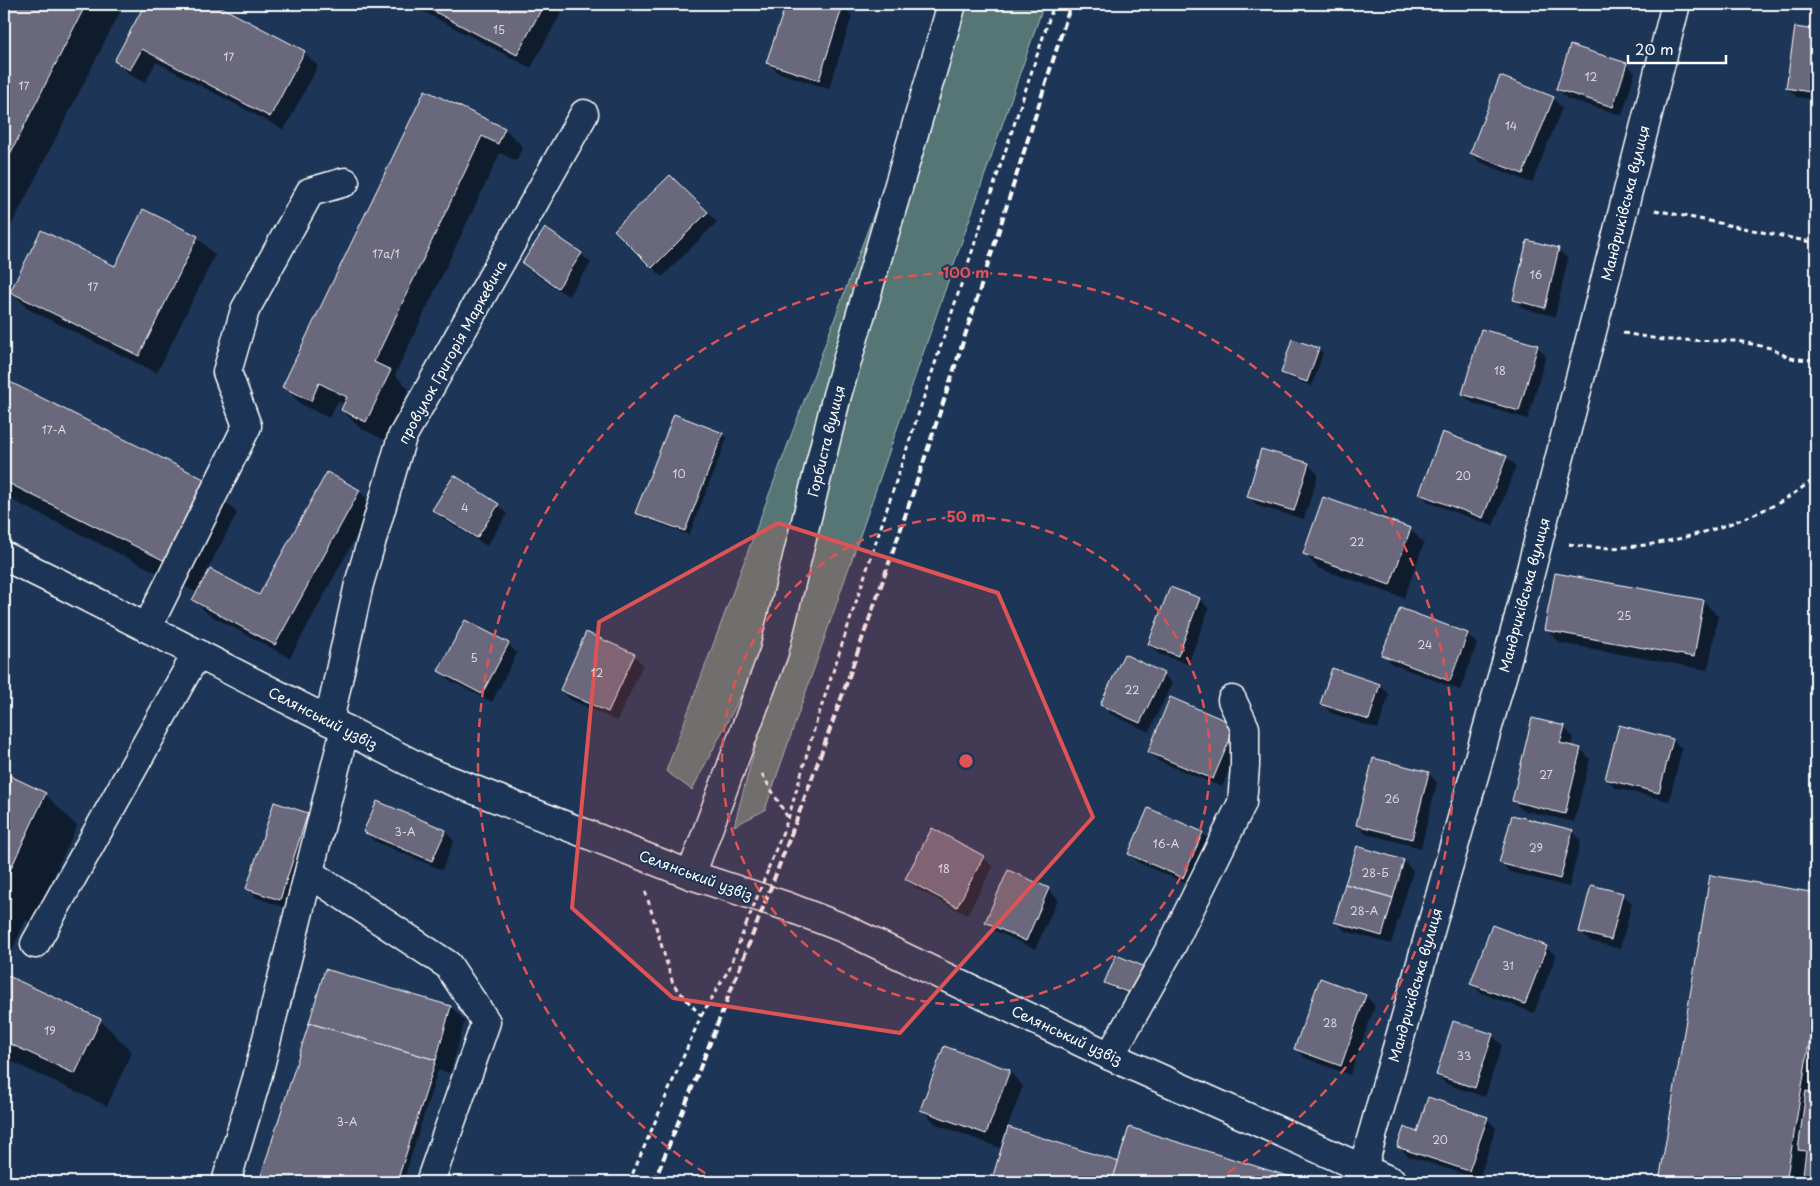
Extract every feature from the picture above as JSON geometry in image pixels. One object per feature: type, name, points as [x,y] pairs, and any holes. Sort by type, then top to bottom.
[{"type":"street","name":"Горбиста вулиця","points":[[691,875],[774,652],[837,395],[952,4]]},
{"type":"street","name":"Мандриківська вулиця","points":[[1360,1176],[1517,624],[1676,4]]},
{"type":"street","name":"провулок Григорія Маркевича","points":[[226,1182],[258,1078],[309,873],[337,725],[360,584],[402,437],[584,114]]},
{"type":"street","points":[[147,628],[247,426],[227,372],[245,310],[310,192],[344,182]]},
{"type":"street","name":"Селянський узвіз","points":[[4,556],[429,772],[691,875],[786,906],[843,928],[1360,1176],[1393,1182]]},
{"type":"street","points":[[35,944],[197,654]]},
{"type":"street","points":[[1110,1056],[1171,947],[1242,803],[1245,766],[1245,728],[1232,700]]},
{"type":"street","points":[[309,873],[448,965],[486,1022],[430,1182]]},
{"type":"path","points":[[629,1182],[701,1016],[729,969],[788,819],[816,723],[1054,4]]},
{"type":"path","points":[[1625,204],[1816,243]]},
{"type":"path","points":[[1593,328],[1664,340],[1738,341],[1771,348],[1789,358],[1808,360],[1816,358]]},
{"type":"path","points":[[1539,538],[1585,548],[1635,547],[1697,534],[1769,508],[1816,478]]},
{"type":"path","points":[[741,739],[788,819]]},
{"type":"path","points":[[643,884],[673,984],[701,1016]]},
{"type":"highlighted area","points":[[778,523],[998,593],[1093,817],[900,1033],[673,998],[572,908],[599,622]]},
{"type":"green space","points":[[952,4],[1044,4],[765,810],[734,826],[773,680],[763,653],[692,790],[666,771]]},
{"type":"building","points":[[4,4],[86,4],[4,166]]},
{"type":"building","points":[[145,4],[215,4],[305,51],[270,117],[142,49],[130,70],[114,61]]},
{"type":"building","points":[[420,4],[544,4],[517,55]]},
{"type":"building","points":[[786,4],[843,5],[819,80],[766,63]]},
{"type":"building","points":[[1795,27],[1816,30],[1816,93],[1786,88]]},
{"type":"building","points":[[1570,45],[1627,63],[1613,107],[1556,89]]},
{"type":"building","points":[[1500,76],[1554,97],[1523,174],[1470,153]]},
{"type":"building","points":[[425,90],[505,128],[498,144],[482,136],[374,362],[391,370],[366,422],[341,410],[347,397],[319,383],[311,401],[282,387]]},
{"type":"building","points":[[670,175],[708,212],[652,268],[614,230]]},
{"type":"building","points":[[143,209],[198,236],[139,356],[10,292],[41,230],[115,266]]},
{"type":"building","points":[[545,228],[582,253],[558,288],[522,263]]},
{"type":"building","points":[[1527,240],[1559,248],[1545,308],[1513,300]]},
{"type":"building","points":[[1481,329],[1538,345],[1519,411],[1462,394]]},
{"type":"building","points":[[1292,339],[1319,348],[1307,382],[1281,373]]},
{"type":"building","points":[[4,379],[206,480],[165,561],[4,481]]},
{"type":"building","points":[[674,414],[723,433],[685,531],[635,513]]},
{"type":"building","points":[[1442,432],[1507,456],[1483,518],[1419,494]]},
{"type":"building","points":[[1261,449],[1309,463],[1294,511],[1247,497]]},
{"type":"building","points":[[327,472],[360,490],[275,645],[192,600],[210,569],[259,595]]},
{"type":"building","points":[[454,475],[499,504],[477,538],[432,510]]},
{"type":"building","points":[[1323,497],[1411,528],[1390,585],[1303,554]]},
{"type":"building","points":[[1555,573],[1704,600],[1694,657],[1544,630]]},
{"type":"building","points":[[1170,587],[1200,598],[1178,656],[1148,644]]},
{"type":"building","points":[[1400,608],[1468,633],[1450,681],[1381,655]]},
{"type":"building","points":[[465,620],[509,643],[482,694],[438,671]]},
{"type":"building","points":[[586,632],[635,654],[608,712],[560,690]]},
{"type":"building","points":[[1124,654],[1164,673],[1140,723],[1100,705]]},
{"type":"building","points":[[1332,668],[1380,684],[1369,720],[1320,704]]},
{"type":"building","points":[[1170,697],[1236,725],[1213,779],[1148,752]]},
{"type":"building","points":[[1532,718],[1565,726],[1560,743],[1581,748],[1565,814],[1512,801]]},
{"type":"building","points":[[1619,725],[1673,739],[1659,793],[1605,779]]},
{"type":"building","points":[[1373,758],[1429,772],[1412,839],[1356,825]]},
{"type":"building","points":[[4,773],[46,793],[4,883]]},
{"type":"building","points":[[377,801],[446,830],[432,861],[363,832]]},
{"type":"building","points":[[274,802],[308,813],[280,900],[246,889]]},
{"type":"building","points":[[1148,808],[1203,832],[1183,878],[1128,854]]},
{"type":"building","points":[[1512,815],[1573,830],[1560,879],[1499,863]]},
{"type":"building","points":[[932,828],[984,856],[957,907],[905,879]]},
{"type":"building","points":[[1357,846],[1404,860],[1393,898],[1345,884]]},
{"type":"building","points":[[1008,870],[1049,888],[1026,941],[985,922]]},
{"type":"building","points":[[1710,875],[1816,893],[1816,1002],[1786,1182],[1659,1182]]},
{"type":"building","points":[[1345,884],[1393,898],[1382,936],[1334,922]]},
{"type":"building","points":[[1591,885],[1623,893],[1611,940],[1579,932]]},
{"type":"building","points":[[1492,925],[1547,946],[1525,1004],[1470,984]]},
{"type":"building","points":[[1116,955],[1143,966],[1132,994],[1104,983]]},
{"type":"building","points":[[325,969],[451,1006],[436,1060],[309,1023]]},
{"type":"building","points":[[4,974],[101,1019],[75,1074],[4,1041]]},
{"type":"building","points":[[1320,978],[1366,995],[1341,1066],[1294,1049]]},
{"type":"building","points":[[1453,1021],[1493,1034],[1475,1088],[1436,1075]]},
{"type":"building","points":[[309,1023],[436,1060],[397,1182],[259,1182]]},
{"type":"building","points":[[944,1046],[1010,1070],[986,1134],[920,1110]]},
{"type":"building","points":[[1806,1091],[1816,1093],[1816,1182],[1802,1182],[1806,1151],[1798,1150]]},
{"type":"building","points":[[1428,1097],[1488,1117],[1469,1171],[1397,1147],[1404,1127],[1417,1132]]},
{"type":"building","points":[[1008,1127],[1119,1162],[1112,1182],[991,1182]]},
{"type":"building","points":[[1129,1127],[1307,1182],[1112,1182]]},
{"type":"railway","points":[[654,1182],[763,908],[865,631],[945,397],[1071,4]]}]
